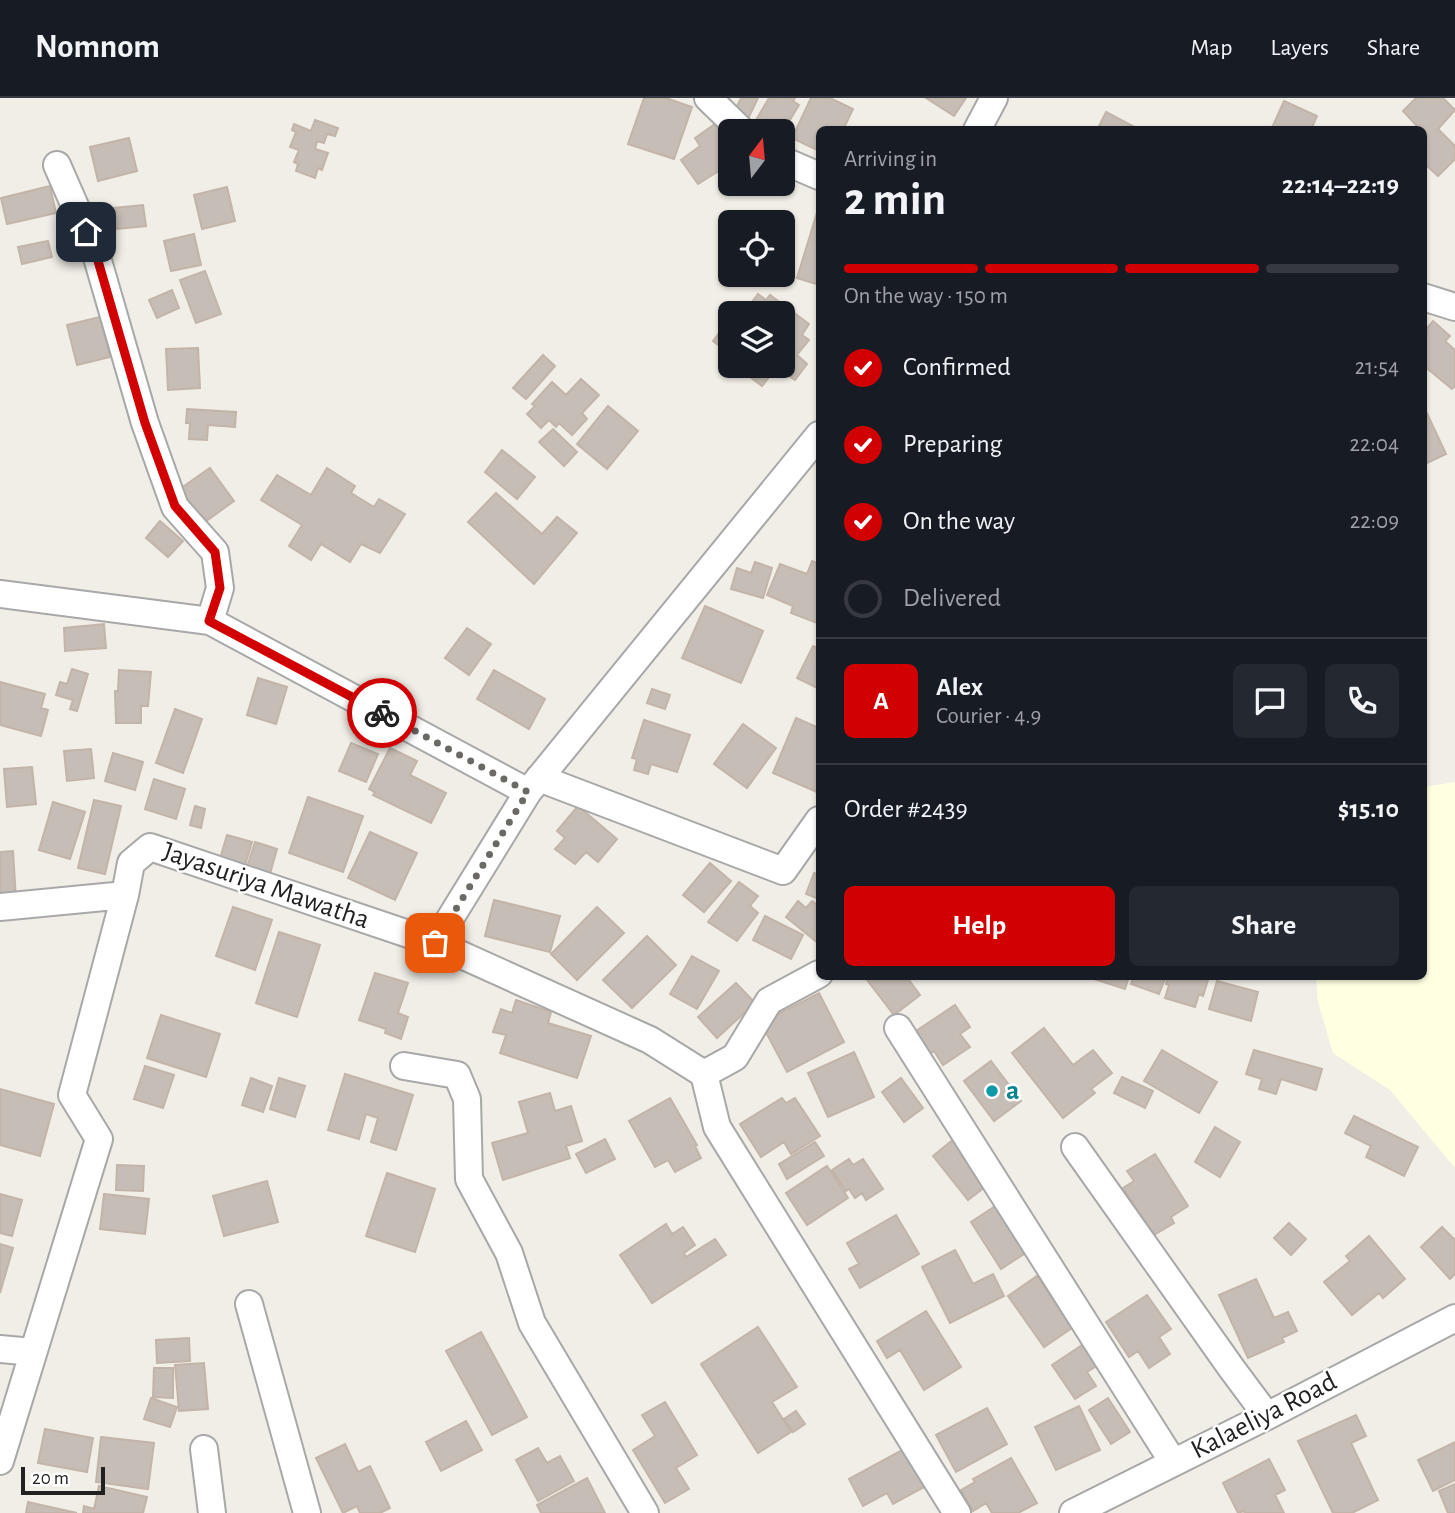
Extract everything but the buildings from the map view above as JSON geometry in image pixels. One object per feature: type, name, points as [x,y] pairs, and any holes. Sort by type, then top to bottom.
[{"type":"street","points":[[708,98],[730,119]]},
{"type":"street","points":[[979,126],[994,98]]},
{"type":"street","points":[[57,165],[96,254],[145,423],[175,506],[215,552],[220,588],[209,621]]},
{"type":"street","points":[[795,166],[816,175]]},
{"type":"street","points":[[1427,298],[1455,307]]},
{"type":"street","points":[[816,439],[533,785],[435,943],[650,1040],[704,1074],[717,1127],[957,1513]]},
{"type":"street","points":[[0,594],[209,621],[533,785],[783,871],[816,824]]},
{"type":"street","name":"Jayasuriya Mawatha","points":[[0,1461],[99,1139],[72,1095],[131,863],[150,847],[435,943]]},
{"type":"street","points":[[0,906],[125,895]]},
{"type":"street","points":[[704,1074],[734,1057],[769,1001],[816,976]]},
{"type":"street","points":[[898,1028],[1173,1462]]},
{"type":"street","points":[[404,1066],[457,1074],[467,1099],[469,1179],[509,1253],[532,1323],[645,1513]]},
{"type":"street","points":[[1075,1147],[1267,1416]]},
{"type":"street","points":[[250,1304],[307,1513]]},
{"type":"street","name":"Kalaeliya Road","points":[[1073,1513],[1455,1318]]},
{"type":"street","points":[[0,1349],[33,1352]]},
{"type":"street","points":[[204,1449],[212,1513]]},
{"type":"shaded area","points":[[1455,782],[1455,1168],[1390,1090],[1333,1053],[1318,1002],[1316,980],[1427,980],[1427,786]]},
{"type":"way so far","points":[[382,713],[528,792],[435,943]]},
{"type":"place","name":"a","points":[[992,1091]]},
{"type":"route","points":[[86,232],[96,254],[145,423],[175,506],[215,552],[220,588],[209,621],[382,713]]}]
